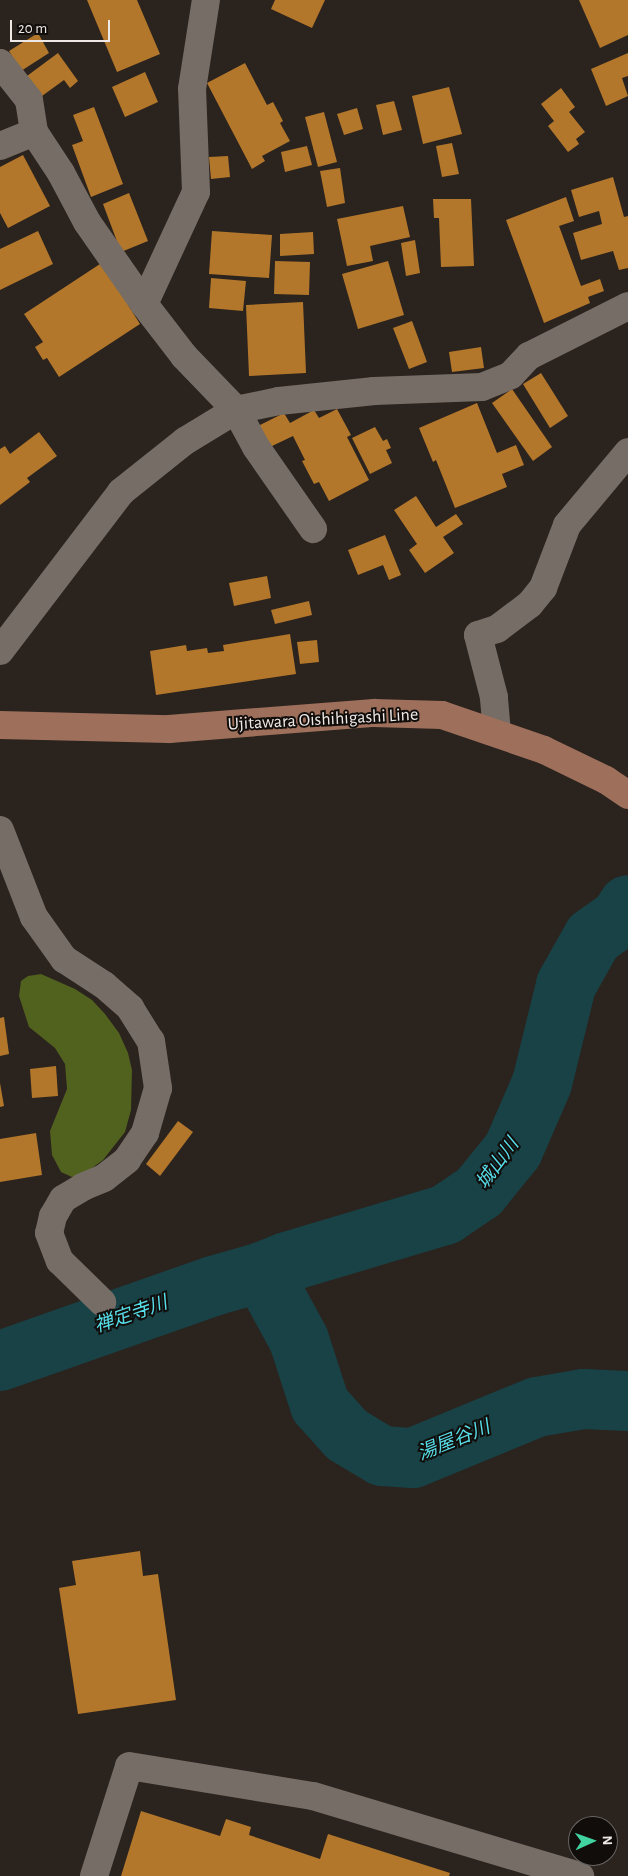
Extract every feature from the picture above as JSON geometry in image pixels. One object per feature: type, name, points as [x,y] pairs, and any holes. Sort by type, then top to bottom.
[{"type":"main road","name":"Ujitawara Oishihigashi Line","points":[[0,725],[169,729],[374,713],[442,715],[544,750],[606,780],[628,795]]},
{"type":"street","points":[[144,304],[196,192],[192,89],[206,0]]},
{"type":"street","points":[[0,62],[29,100],[34,132],[61,173],[87,222],[144,304],[184,356],[236,410],[256,448],[313,530]]},
{"type":"street","points":[[0,146],[34,132]]},
{"type":"street","points":[[0,651],[121,492],[185,441],[236,410],[279,401],[374,392],[482,387],[511,375],[529,356],[628,306]]},
{"type":"street","points":[[497,733],[494,697],[478,635],[497,629],[530,604],[543,588],[567,525],[628,452]]},
{"type":"street","points":[[0,830],[34,916],[64,959],[104,985],[130,1008],[151,1041],[158,1088],[145,1134],[127,1160],[112,1172],[63,1199],[53,1216],[49,1233],[60,1261],[102,1302]]},
{"type":"street","points":[[94,1876],[129,1766],[313,1796],[580,1876]]},
{"type":"green space","points":[[41,974],[75,989],[92,1000],[119,1033],[128,1053],[132,1070],[131,1110],[125,1132],[103,1160],[85,1173],[72,1177],[61,1172],[52,1155],[50,1131],[67,1089],[65,1064],[55,1048],[29,1027],[19,996],[21,981],[28,976]]},
{"type":"building","points":[[87,0],[137,0],[160,54],[117,72]]},
{"type":"building","points":[[275,0],[325,0],[312,28],[271,9]]},
{"type":"building","points":[[579,0],[628,0],[628,35],[600,48]]},
{"type":"building","points":[[38,33],[49,53],[21,71],[9,51]]},
{"type":"building","points":[[58,53],[78,81],[70,88],[64,80],[42,96],[27,76]]},
{"type":"building","points":[[628,53],[628,76],[622,78],[628,96],[606,106],[591,69]]},
{"type":"building","points":[[245,63],[267,105],[273,102],[283,121],[280,123],[290,141],[262,156],[265,161],[252,169],[207,83]]},
{"type":"building","points":[[145,72],[158,102],[125,117],[112,87]]},
{"type":"building","points":[[449,87],[462,134],[423,144],[412,96]]},
{"type":"building","points":[[561,88],[575,107],[569,112],[585,132],[576,139],[579,144],[568,152],[548,126],[554,121],[541,104]]},
{"type":"building","points":[[394,101],[402,130],[383,135],[376,105]]},
{"type":"building","points":[[94,107],[123,184],[91,197],[72,145],[83,141],[73,115]]},
{"type":"building","points":[[357,108],[363,129],[344,135],[337,114]]},
{"type":"building","points":[[324,112],[337,162],[318,167],[305,117]]},
{"type":"building","points":[[452,143],[459,174],[442,177],[436,146]]},
{"type":"building","points":[[307,146],[312,165],[285,172],[281,152]]},
{"type":"building","points":[[23,155],[50,206],[8,228],[0,213],[0,167]]},
{"type":"building","points":[[228,156],[230,177],[211,179],[209,157]]},
{"type":"building","points":[[340,168],[345,203],[327,207],[320,171]]},
{"type":"building","points":[[613,177],[624,217],[628,216],[628,268],[619,270],[613,251],[581,260],[573,233],[602,224],[599,211],[579,217],[571,190]]},
{"type":"building","points":[[129,193],[148,241],[121,252],[103,204]]},
{"type":"building","points":[[566,197],[574,221],[559,226],[581,286],[600,279],[604,291],[588,297],[590,303],[544,323],[506,220]]},
{"type":"building","points":[[433,199],[471,199],[474,266],[441,267],[439,218],[434,218]]},
{"type":"building","points":[[403,206],[410,237],[370,246],[373,261],[347,266],[337,219]]},
{"type":"building","points":[[38,231],[53,264],[0,290],[0,249]]},
{"type":"building","points":[[212,231],[272,235],[269,278],[209,274]]},
{"type":"building","points":[[313,232],[314,254],[280,256],[280,234]]},
{"type":"building","points":[[415,240],[420,273],[406,276],[401,243]]},
{"type":"building","points":[[275,261],[310,262],[309,295],[274,294]]},
{"type":"building","points":[[388,261],[404,315],[358,329],[342,274]]},
{"type":"building","points":[[103,262],[131,304],[128,305],[140,324],[59,377],[47,358],[43,360],[35,347],[43,342],[24,314]]},
{"type":"building","points":[[211,278],[246,281],[243,311],[209,308]]},
{"type":"building","points":[[303,302],[306,373],[249,376],[246,305]]},
{"type":"building","points":[[412,321],[427,362],[409,369],[393,328]]},
{"type":"building","points":[[481,347],[484,368],[452,372],[449,352]]},
{"type":"building","points":[[541,373],[568,416],[550,428],[523,384]]},
{"type":"building","points":[[512,389],[552,447],[533,461],[492,403]]},
{"type":"building","points":[[477,403],[497,453],[516,445],[524,465],[502,474],[507,487],[455,508],[436,460],[433,462],[419,428]]},
{"type":"building","points":[[337,409],[351,435],[347,437],[369,480],[329,501],[319,482],[314,484],[302,461],[305,460],[293,436],[270,447],[258,426],[284,413],[290,423],[314,410],[319,418]]},
{"type":"building","points":[[375,427],[383,441],[387,439],[391,448],[386,450],[392,463],[370,474],[352,438]]},
{"type":"building","points":[[39,432],[57,456],[27,478],[30,482],[0,505],[0,449],[5,446],[10,454]]},
{"type":"building","points":[[416,496],[436,527],[456,514],[463,524],[443,537],[454,553],[425,573],[409,550],[417,544],[394,510]]},
{"type":"building","points":[[385,535],[401,575],[389,580],[383,565],[358,575],[348,550]]},
{"type":"building","points":[[267,576],[271,598],[234,606],[229,583]]},
{"type":"building","points":[[309,601],[312,615],[275,624],[271,610]]},
{"type":"building","points":[[290,634],[296,674],[156,695],[150,651],[186,645],[187,651],[207,648],[208,653],[224,651],[223,645]]},
{"type":"building","points":[[317,640],[319,662],[300,664],[297,642]]},
{"type":"building","points":[[4,1017],[9,1054],[0,1056],[0,1018]]},
{"type":"building","points":[[56,1066],[58,1096],[32,1098],[30,1069]]},
{"type":"building","points":[[0,1083],[4,1106],[0,1107]]},
{"type":"building","points":[[178,1121],[193,1132],[160,1176],[146,1164]]},
{"type":"building","points":[[36,1133],[42,1175],[0,1182],[0,1139]]},
{"type":"building","points":[[140,1551],[143,1576],[158,1574],[176,1700],[78,1714],[59,1588],[76,1585],[72,1561]]},
{"type":"building","points":[[141,1811],[220,1836],[226,1819],[251,1827],[249,1835],[320,1859],[328,1834],[450,1873],[449,1876],[121,1876]]},
{"type":"waterway","name":"城山川","points":[[0,1361],[213,1286],[445,1215],[479,1192],[513,1150],[542,1083],[566,985],[593,937],[620,918],[628,905]]},
{"type":"waterway","name":"湯屋谷川","points":[[262,1272],[299,1340],[320,1405],[347,1435],[382,1456],[413,1458],[537,1407],[584,1399],[628,1401]]},
{"type":"water label","name":"禅定寺川","points":[[131,1315]]}]
